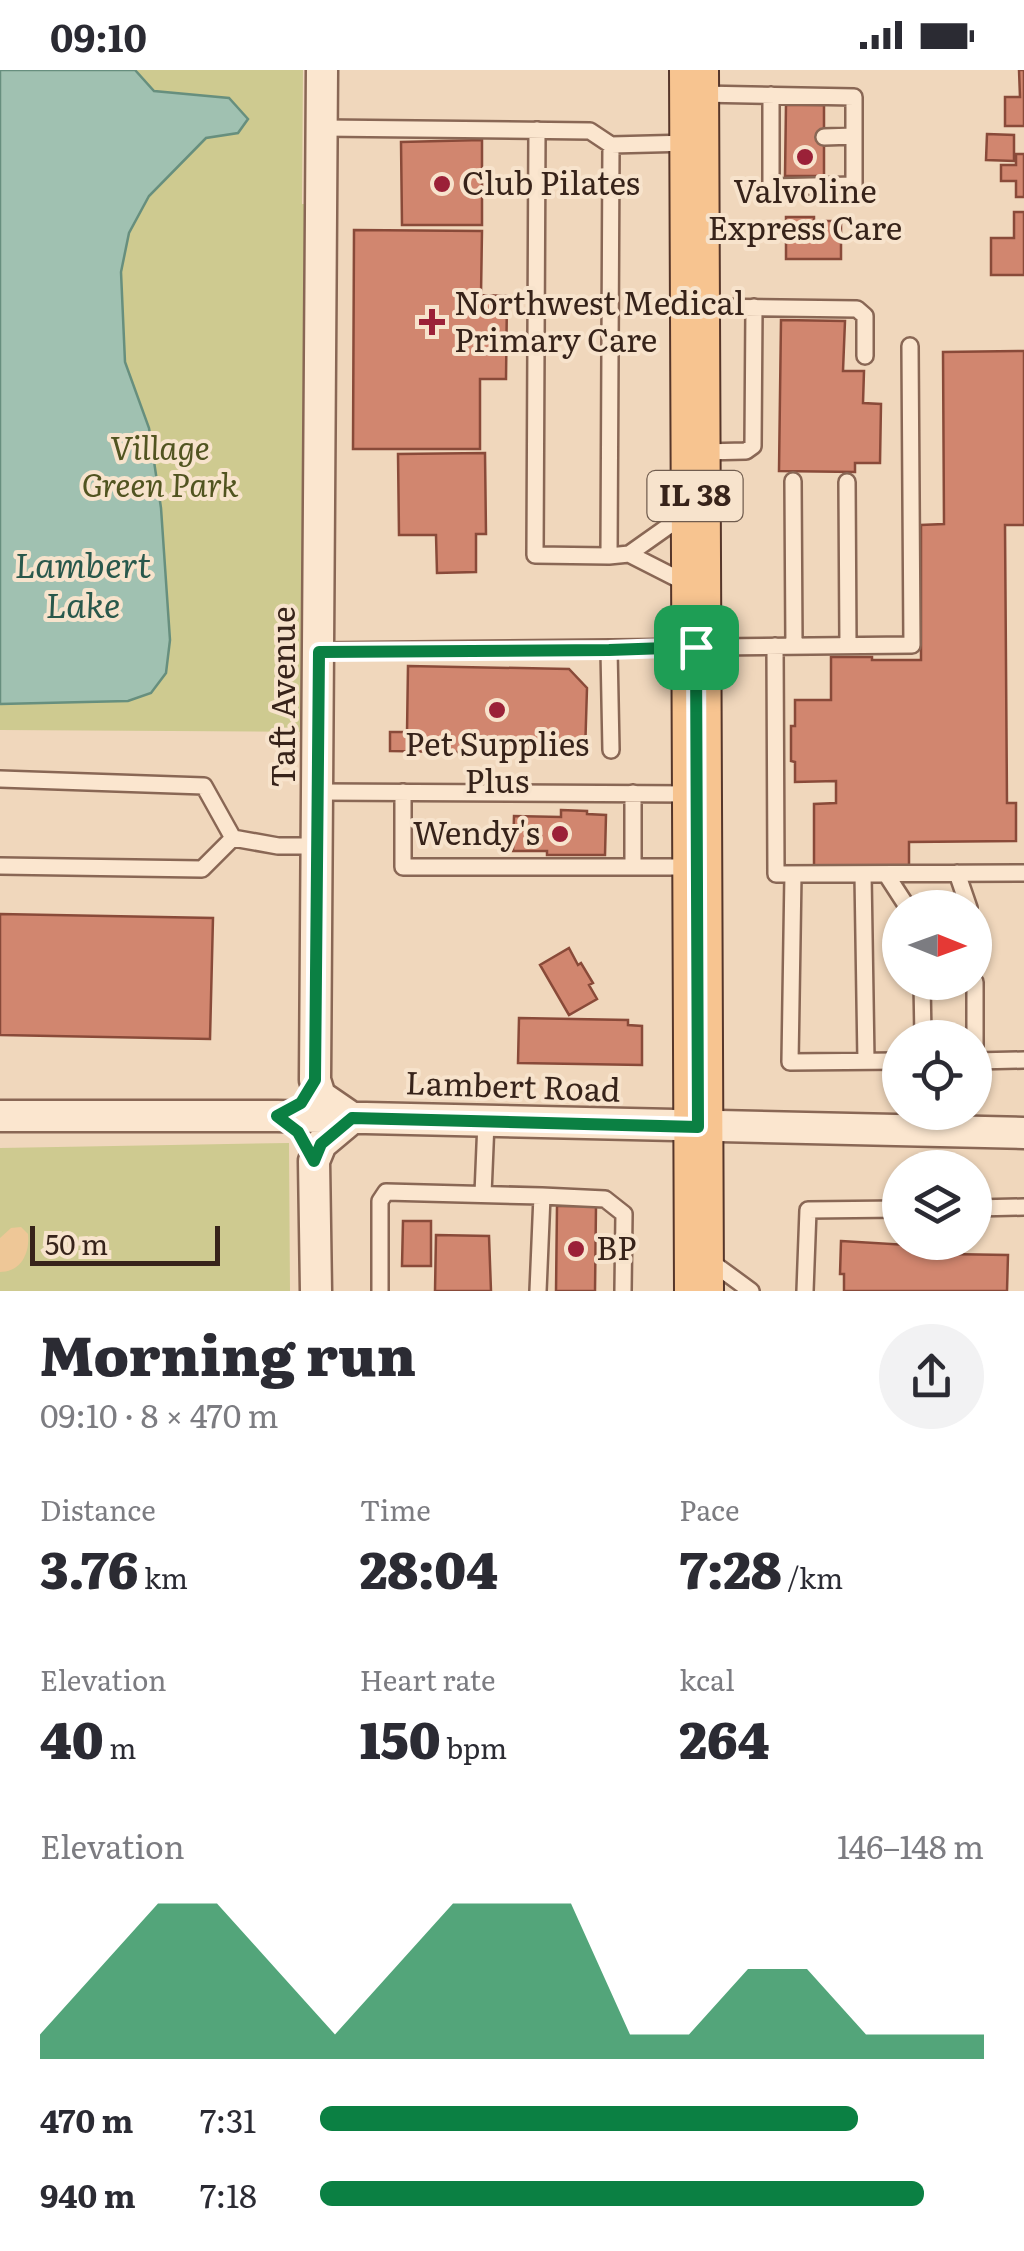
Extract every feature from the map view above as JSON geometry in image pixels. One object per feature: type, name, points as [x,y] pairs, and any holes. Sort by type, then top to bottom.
[{"type":"main road","name":"IL 38","points":[[694,82],[699,1271]]},
{"type":"street","name":"Taft Avenue","points":[[315,1080],[322,70]]},
{"type":"street","points":[[314,1161],[298,1132],[277,1116],[301,1103],[315,1080]]},
{"type":"street","points":[[315,1080],[320,1096],[352,1118],[321,1144],[314,1161],[316,1291]]},
{"type":"street","name":"Lambert Road","points":[[0,1116],[277,1116],[1024,1133]]},
{"type":"lane","points":[[694,82],[771,95],[854,97],[854,184],[772,186],[778,137],[771,95]]},
{"type":"lane","points":[[323,128],[590,130],[610,145],[694,142]]},
{"type":"lane","points":[[538,130],[535,555],[629,554],[696,506]]},
{"type":"lane","points":[[824,137],[854,136]]},
{"type":"lane","points":[[609,556],[610,145]]},
{"type":"lane","points":[[695,307],[857,309],[866,316],[865,356]]},
{"type":"lane","points":[[696,452],[746,451],[753,446],[754,308]]},
{"type":"lane","points":[[319,652],[912,645],[910,346]]},
{"type":"lane","points":[[793,481],[794,646]]},
{"type":"lane","points":[[847,482],[848,646]]},
{"type":"lane","points":[[629,554],[696,588]]},
{"type":"lane","points":[[775,646],[776,874],[1024,873]]},
{"type":"lane","points":[[609,650],[610,750]]},
{"type":"lane","points":[[0,779],[204,786],[233,838]]},
{"type":"lane","points":[[318,792],[697,794]]},
{"type":"lane","points":[[403,792],[403,867],[697,867]]},
{"type":"lane","points":[[633,793],[633,868]]},
{"type":"lane","points":[[233,838],[278,846],[318,846]]},
{"type":"lane","points":[[0,866],[202,869],[233,838]]},
{"type":"lane","points":[[793,874],[790,1062],[882,1061]]},
{"type":"lane","points":[[863,874],[866,1061]]},
{"type":"lane","points":[[886,874],[896,890]]},
{"type":"lane","points":[[958,874],[963,890]]},
{"type":"lane","points":[[992,1060],[1024,1060]]},
{"type":"lane","points":[[483,1194],[486,1122]]},
{"type":"lane","points":[[380,1291],[380,1201],[386,1192],[605,1199],[624,1214],[623,1291]]},
{"type":"lane","points":[[538,1291],[542,1196]]},
{"type":"lane","points":[[992,1208],[1024,1207]]},
{"type":"lane","points":[[805,1291],[808,1210],[882,1209]]},
{"type":"lane","points":[[699,1271],[751,1291]]},
{"type":"green space","name":"Village Green Park","points":[[0,70],[303,70],[302,204],[319,204],[321,732],[0,730]]},
{"type":"green space","points":[[289,1143],[290,1291],[0,1291],[0,1148]]},
{"type":"sand","points":[[21,1227],[28,1234],[26,1254],[14,1269],[0,1272],[0,1238],[11,1228]]},
{"type":"water","name":"Lambert Lake","points":[[0,70],[135,70],[154,91],[229,98],[248,119],[238,133],[206,138],[149,196],[129,233],[121,272],[125,362],[149,428],[161,508],[170,640],[166,673],[151,693],[128,701],[0,704]]},
{"type":"building","points":[[1019,70],[1024,70],[1024,126],[1005,126],[1005,97],[1020,97]]},
{"type":"building","name":"Valvoline Express Care","points":[[786,105],[824,105],[824,176],[785,176]]},
{"type":"building","points":[[987,134],[1014,135],[1014,161],[986,160]]},
{"type":"building","name":"Club Pilates","points":[[482,140],[482,225],[402,225],[401,142]]},
{"type":"building","points":[[1016,154],[1024,154],[1024,197],[1016,197],[1016,181],[1001,181],[1001,165],[1016,165]]},
{"type":"building","points":[[1014,212],[1024,212],[1024,275],[991,275],[991,238],[1014,238]]},
{"type":"building","points":[[786,217],[841,221],[841,259],[786,259]]},
{"type":"building","points":[[354,230],[482,231],[481,295],[507,296],[506,379],[480,379],[480,449],[353,449]]},
{"type":"building","points":[[781,320],[845,321],[843,371],[864,371],[863,403],[881,404],[880,463],[855,463],[855,472],[779,471]]},
{"type":"building","points":[[1024,351],[1024,525],[1005,525],[1007,803],[1016,803],[1016,841],[909,842],[909,869],[814,870],[814,804],[836,803],[836,781],[795,782],[791,726],[795,726],[795,700],[831,700],[831,657],[921,660],[921,525],[944,524],[943,352]]},
{"type":"building","points":[[485,453],[486,534],[476,534],[476,572],[437,573],[436,535],[399,535],[398,454]]},
{"type":"building","name":"Pet Supplies Plus","points":[[408,666],[569,669],[587,688],[585,754],[390,751],[390,732],[407,732]]},
{"type":"building","name":"Wendy's","points":[[561,810],[606,815],[605,855],[513,851],[514,816],[561,817]]},
{"type":"building","points":[[0,914],[213,918],[210,1039],[0,1035]]},
{"type":"building","points":[[569,948],[593,983],[589,985],[597,999],[569,1015],[540,965]]},
{"type":"building","points":[[519,1018],[628,1020],[628,1025],[642,1026],[642,1065],[518,1063]]},
{"type":"building","name":"BP","points":[[557,1206],[596,1206],[595,1291],[556,1291]]},
{"type":"building","points":[[403,1221],[431,1221],[431,1266],[402,1266]]},
{"type":"building","points":[[436,1235],[489,1236],[491,1291],[435,1291]]},
{"type":"building","points":[[841,1241],[882,1243],[882,1260],[992,1260],[992,1255],[1008,1255],[1007,1291],[844,1291],[844,1274],[840,1274]]},
{"type":"place","name":"Valvoline Express Care","points":[[805,157]]},
{"type":"place","name":"Club Pilates","points":[[442,184]]},
{"type":"place","name":"Northwest Medical Primary Care","points":[[432,322]]},
{"type":"place","name":"Pet Supplies Plus","points":[[497,710]]},
{"type":"place","name":"Wendy's","points":[[560,834]]},
{"type":"place","name":"BP","points":[[576,1249]]},
{"type":"route","points":[[696,647],[698,1127],[352,1118],[321,1144],[314,1161],[298,1132],[277,1116],[301,1103],[315,1080],[319,652],[696,647]]}]
